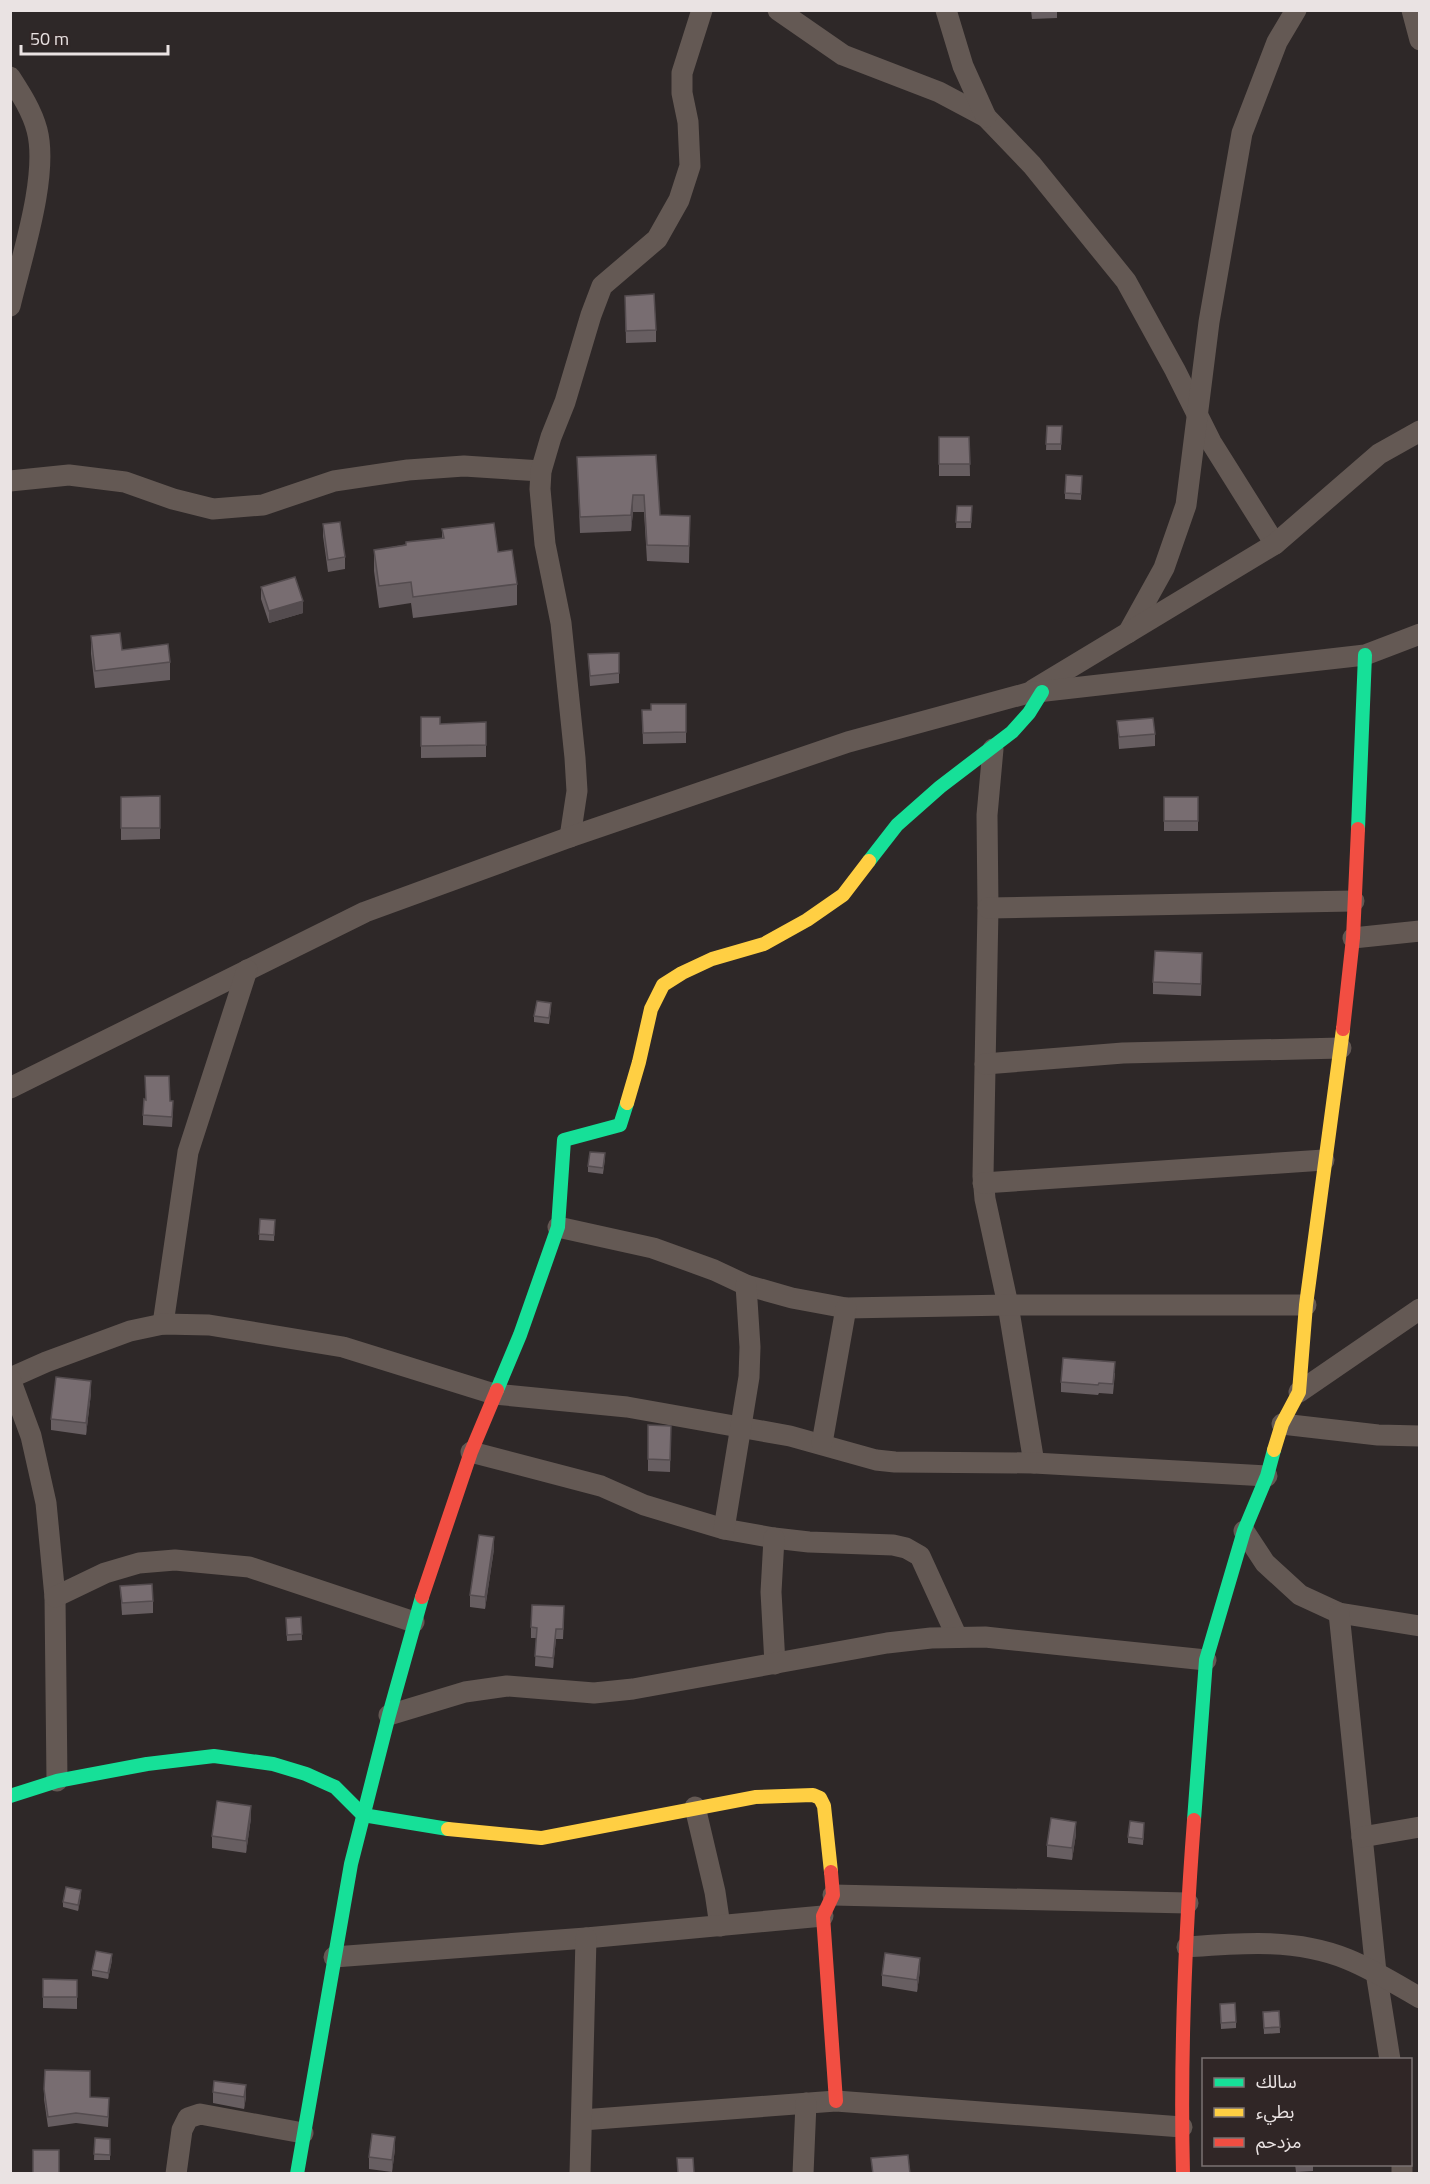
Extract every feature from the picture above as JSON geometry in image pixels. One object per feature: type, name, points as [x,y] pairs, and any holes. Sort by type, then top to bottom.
[{"type":"street","points":[[570,837],[577,791],[575,758],[561,623],[545,544],[540,489],[541,471],[602,286],[657,239],[679,200],[690,166],[682,73],[702,10]]},
{"type":"street","points":[[778,10],[843,55],[939,92],[986,117],[1032,165],[1126,281],[1211,442],[1275,544]]},
{"type":"street","points":[[946,10],[963,66],[986,117]]},
{"type":"street","points":[[1128,633],[1164,568],[1186,505],[1209,322],[1242,133],[1277,42],[1296,10]]},
{"type":"street","points":[[1412,10],[1419,40]]},
{"type":"street","points":[[10,77],[27,103],[37,130],[41,156],[30,225],[10,306]]},
{"type":"street","points":[[297,2174],[351,1864],[414,1622],[471,1452],[520,1335],[558,1227],[564,1140],[620,1125],[639,1062],[651,1009],[663,985],[712,959],[764,944],[807,920],[843,895],[897,825],[940,787],[993,749],[1012,732],[1029,713],[1035,692],[1275,544],[1379,454],[1419,431]]},
{"type":"street","points":[[10,481],[69,475],[124,482],[173,499],[213,508],[263,505],[334,482],[408,470],[464,466],[541,471]]},
{"type":"street","points":[[10,1089],[365,912],[570,837],[848,742],[1035,692],[1365,655],[1419,634]]},
{"type":"street","points":[[1183,2174],[1182,2127],[1188,1903],[1206,1660],[1244,1531],[1267,1476],[1282,1424],[1299,1392],[1306,1305],[1341,1048],[1353,938],[1365,655]]},
{"type":"street","points":[[993,749],[987,816],[988,908],[983,1183],[1008,1305],[1034,1463]]},
{"type":"street","points":[[988,908],[1354,901]]},
{"type":"street","points":[[1353,938],[1419,931]]},
{"type":"street","points":[[163,1324],[188,1152],[247,970]]},
{"type":"street","points":[[985,1064],[1123,1053],[1341,1048]]},
{"type":"street","points":[[983,1183],[1324,1160]]},
{"type":"street","points":[[558,1227],[653,1248],[714,1270],[746,1285],[792,1298],[846,1308],[1008,1305],[1306,1305]]},
{"type":"street","points":[[724,1529],[749,1377],[750,1347],[746,1285]]},
{"type":"street","points":[[822,1443],[846,1308]]},
{"type":"street","points":[[1299,1392],[1419,1309]]},
{"type":"street","points":[[57,1781],[56,1597],[46,1503],[32,1436],[10,1378],[130,1331],[163,1324],[209,1325],[343,1347],[494,1394],[627,1407],[822,1443],[876,1460],[1034,1463],[1267,1476]]},
{"type":"street","points":[[1282,1424],[1378,1436],[1419,1436]]},
{"type":"street","points":[[471,1452],[600,1486],[644,1505],[724,1529],[809,1542],[892,1545],[906,1548],[920,1556],[957,1637]]},
{"type":"street","points":[[1244,1531],[1265,1563],[1300,1594],[1339,1613],[1419,1626]]},
{"type":"street","points":[[774,1538],[771,1592],[775,1664]]},
{"type":"street","points":[[56,1597],[105,1573],[139,1563],[175,1560],[249,1567],[414,1622]]},
{"type":"street","points":[[1339,1613],[1376,1972],[1390,2058]]},
{"type":"street","points":[[389,1715],[465,1692],[507,1686],[594,1693],[633,1689],[887,1643],[957,1637],[985,1637],[1206,1660]]},
{"type":"street","points":[[10,1796],[57,1781],[147,1764],[214,1756],[273,1764],[306,1773],[335,1787],[363,1815],[468,1832],[541,1838],[755,1797],[813,1795],[820,1798],[824,1806],[833,1894],[823,1916],[836,2101]]},
{"type":"street","points":[[695,1807],[715,1892],[720,1926]]},
{"type":"street","points":[[1362,1837],[1419,1827]]},
{"type":"street","points":[[833,1894],[1188,1903]]},
{"type":"street","points":[[334,1957],[586,1938],[823,1916]]},
{"type":"street","points":[[580,2174],[586,1938]]},
{"type":"street","points":[[1187,1947],[1248,1942],[1304,1946],[1345,1958],[1376,1972],[1419,1998]]},
{"type":"street","points":[[582,2120],[836,2101],[1182,2127]]},
{"type":"street","points":[[803,2174],[806,2103]]},
{"type":"street","points":[[176,2174],[182,2130],[188,2118],[200,2114],[303,2133]]},
{"type":"building","points":[[654,294],[656,330],[626,331],[625,296]]},
{"type":"building","points":[[1047,426],[1062,426],[1061,444],[1046,444]]},
{"type":"building","points":[[939,437],[969,437],[970,464],[939,464]]},
{"type":"building","points":[[656,455],[660,515],[690,516],[689,546],[647,545],[644,495],[633,495],[631,515],[580,517],[577,457]]},
{"type":"building","points":[[1066,475],[1082,476],[1081,494],[1065,493]]},
{"type":"building","points":[[957,506],[972,506],[971,522],[956,522]]},
{"type":"building","points":[[340,522],[345,557],[328,560],[323,524]]},
{"type":"building","points":[[494,523],[498,552],[512,550],[517,584],[413,597],[411,582],[379,586],[374,550],[406,545],[406,542],[444,538],[442,529]]},
{"type":"building","points":[[295,577],[303,601],[269,611],[261,587]]},
{"type":"building","points":[[120,633],[122,650],[168,644],[170,662],[95,671],[91,636]]},
{"type":"building","points":[[619,653],[619,673],[590,676],[588,654]]},
{"type":"building","points":[[651,704],[686,704],[686,732],[643,733],[642,710],[651,710]]},
{"type":"building","points":[[421,717],[440,717],[440,724],[486,722],[486,745],[421,746]]},
{"type":"building","points":[[1153,718],[1155,734],[1119,737],[1117,721]]},
{"type":"building","points":[[160,796],[160,828],[121,828],[121,797]]},
{"type":"building","points":[[1164,797],[1198,797],[1198,821],[1164,821]]},
{"type":"building","points":[[1155,951],[1202,953],[1201,984],[1153,982]]},
{"type":"building","points":[[537,1001],[551,1003],[549,1018],[534,1016]]},
{"type":"building","points":[[145,1076],[169,1076],[170,1101],[173,1101],[172,1117],[143,1115],[144,1099],[146,1100]]},
{"type":"building","points":[[590,1152],[605,1153],[603,1168],[588,1166]]},
{"type":"building","points":[[260,1219],[275,1220],[274,1235],[259,1234]]},
{"type":"building","points":[[1063,1358],[1115,1362],[1113,1384],[1061,1382]]},
{"type":"building","points":[[56,1377],[91,1381],[86,1423],[51,1419]]},
{"type":"building","points":[[648,1425],[671,1426],[670,1460],[648,1459]]},
{"type":"building","points":[[479,1535],[494,1537],[485,1597],[470,1595]]},
{"type":"building","points":[[152,1584],[153,1601],[122,1603],[120,1586]]},
{"type":"building","points":[[532,1605],[564,1606],[563,1629],[556,1629],[553,1658],[535,1656],[537,1628],[531,1627]]},
{"type":"building","points":[[301,1617],[302,1634],[287,1635],[286,1618]]},
{"type":"building","points":[[217,1801],[251,1806],[246,1841],[212,1836]]},
{"type":"building","points":[[1051,1818],[1076,1822],[1072,1848],[1047,1845]]},
{"type":"building","points":[[1130,1821],[1144,1823],[1143,1839],[1128,1837]]},
{"type":"building","points":[[66,1887],[81,1890],[78,1905],[63,1902]]},
{"type":"building","points":[[96,1951],[112,1954],[108,1973],[92,1970]]},
{"type":"building","points":[[885,1953],[920,1958],[917,1980],[882,1975]]},
{"type":"building","points":[[43,1979],[77,1980],[77,1997],[43,1997]]},
{"type":"building","points":[[1235,2003],[1236,2022],[1221,2023],[1220,2004]]},
{"type":"building","points":[[1279,2011],[1280,2027],[1264,2028],[1263,2012]]},
{"type":"building","points":[[45,2070],[90,2071],[90,2097],[109,2098],[108,2117],[76,2113],[48,2117],[44,2089]]},
{"type":"building","points":[[214,2081],[246,2085],[244,2097],[213,2092]]},
{"type":"building","points":[[372,2134],[395,2137],[392,2160],[369,2157]]},
{"type":"building","points":[[95,2138],[110,2139],[110,2155],[94,2154]]},
{"type":"building","points":[[33,2150],[59,2150],[59,2174],[33,2174]]},
{"type":"building","points":[[908,2155],[910,2174],[873,2174],[871,2158]]},
{"type":"building","points":[[677,2158],[693,2158],[694,2173],[678,2173]]},
{"type":"traffic: fast","points":[[1358,829],[1365,655]]},
{"type":"traffic: fast","points":[[869,861],[897,825],[940,787],[1012,732],[1029,713],[1042,692]]},
{"type":"traffic: fast","points":[[497,1390],[520,1335],[558,1227],[564,1140],[620,1125],[627,1103]]},
{"type":"traffic: fast","points":[[1194,1820],[1206,1660],[1244,1531],[1267,1476],[1274,1450]]},
{"type":"traffic: fast","points":[[297,2174],[351,1864],[422,1597]]},
{"type":"traffic: fast","points":[[10,1796],[57,1781],[147,1764],[214,1756],[273,1764],[306,1774],[335,1787],[363,1815],[448,1829]]},
{"type":"traffic: slow","points":[[627,1103],[651,1009],[663,985],[712,959],[764,944],[807,920],[843,895],[869,861]]},
{"type":"traffic: slow","points":[[1274,1450],[1282,1424],[1299,1392],[1306,1305],[1343,1029]]},
{"type":"traffic: slow","points":[[448,1829],[541,1838],[755,1797],[813,1795],[820,1798],[824,1806],[831,1872]]},
{"type":"traffic: jam","points":[[1343,1029],[1353,938],[1358,829]]},
{"type":"traffic: jam","points":[[422,1597],[471,1452],[497,1390]]},
{"type":"traffic: jam","points":[[1183,2174],[1184,1997],[1194,1820]]},
{"type":"traffic: jam","points":[[831,1872],[833,1895],[823,1916],[836,2101]]}]
